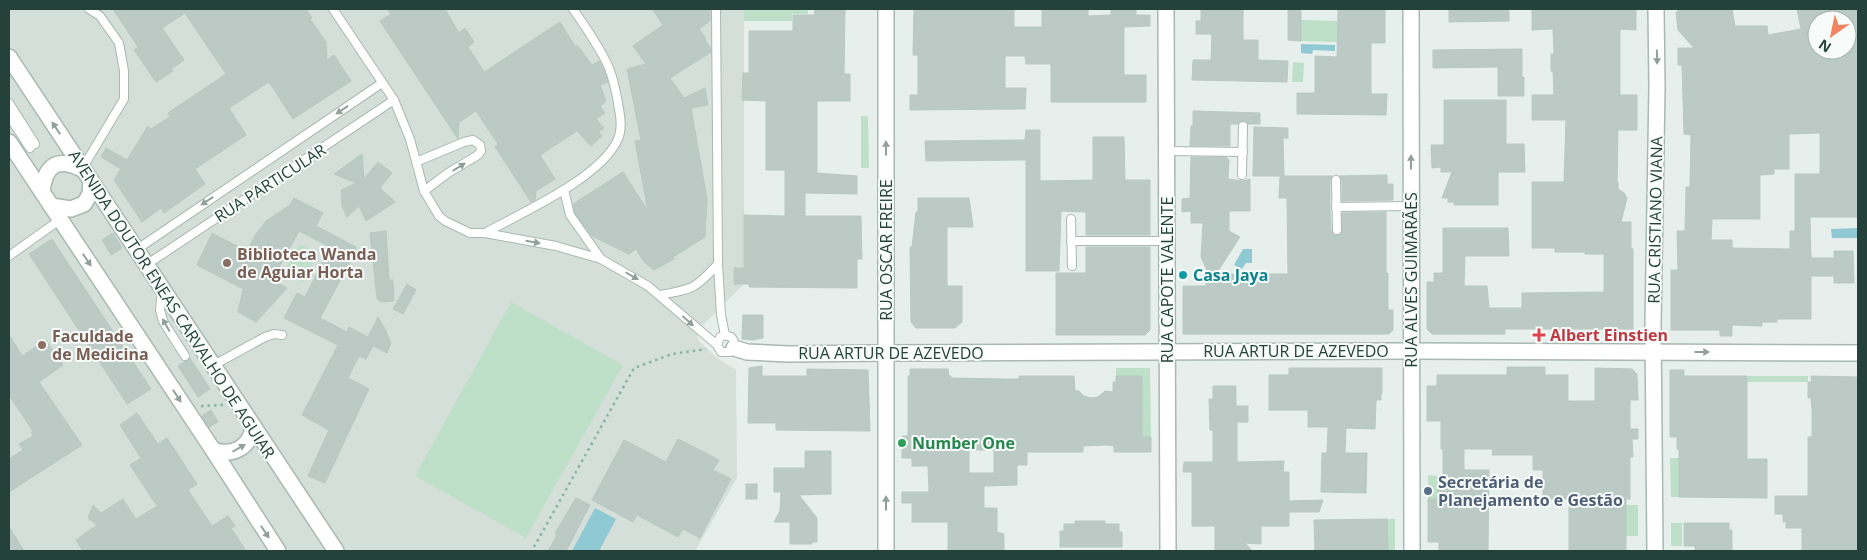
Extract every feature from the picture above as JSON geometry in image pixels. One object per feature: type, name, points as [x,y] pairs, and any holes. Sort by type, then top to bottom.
[{"type":"street","name":"RUA OSCAR FREIRE","points":[[886,9],[886,551]]},
{"type":"street","name":"RUA CAPOTE VALENTE","points":[[1166,9],[1168,551]]},
{"type":"street","name":"RUA ALVES GUIMARÃES","points":[[1411,9],[1412,551]]},
{"type":"street","name":"RUA CRISTIANO VIANA","points":[[1654,551],[1656,9]]},
{"type":"street","name":"AVENIDA DOUTOR ENEAS CARVALHO DE AGUIAR","points":[[9,57],[336,551]]},
{"type":"street","points":[[9,142],[278,551]]},
{"type":"street","points":[[42,192],[46,174],[54,166],[65,162],[87,175],[90,194],[84,204],[71,209],[52,206]]},
{"type":"street","name":"RUA ARTUR DE AZEVEDO","points":[[734,348],[747,352],[788,354],[1411,351],[1858,353]]},
{"type":"street","points":[[213,450],[228,453],[242,448],[249,441],[253,427]]},
{"type":"lane","points":[[87,175],[124,100],[124,71],[119,44],[100,16],[89,9]]},
{"type":"lane","points":[[334,9],[394,100],[410,139],[424,191],[439,216],[470,233],[484,233],[556,246],[601,259],[633,276],[660,296],[722,352],[727,353],[734,348],[733,339],[725,335]]},
{"type":"lane","points":[[484,233],[564,190],[593,169],[608,155],[618,139],[621,120],[609,69],[573,9]]},
{"type":"lane","points":[[716,9],[718,264],[721,314],[725,335]]},
{"type":"lane","name":"RUA PARTICULAR","points":[[136,250],[382,83]]},
{"type":"lane","name":"RUA PARTICULAR","points":[[146,265],[394,100]]},
{"type":"lane","points":[[9,103],[32,146],[9,116]]},
{"type":"lane","points":[[1242,175],[1243,126]]},
{"type":"lane","points":[[416,162],[464,142],[473,140],[480,145],[481,151],[478,155],[448,173],[424,191]]},
{"type":"lane","points":[[1166,151],[1242,152]]},
{"type":"lane","points":[[1336,180],[1337,230]]},
{"type":"lane","points":[[564,190],[570,215],[601,259]]},
{"type":"lane","points":[[1336,207],[1411,206]]},
{"type":"lane","points":[[9,256],[61,219]]},
{"type":"lane","points":[[1071,219],[1072,266]]},
{"type":"lane","points":[[1071,242],[1167,241]]},
{"type":"lane","points":[[660,296],[690,290],[702,282],[718,264]]},
{"type":"lane","points":[[162,289],[160,310],[163,321],[185,356]]},
{"type":"lane","points":[[212,366],[265,337],[274,334],[282,335]]},
{"type":"lane","points":[[717,346],[720,337],[725,335]]},
{"type":"path","points":[[534,547],[634,368],[672,354],[717,346]]},
{"type":"path","points":[[184,406],[238,404]]},
{"type":"shaded area","points":[[9,9],[744,9],[744,284],[698,330],[697,335],[700,342],[716,357],[736,370],[737,478],[695,551],[9,551]]},
{"type":"green space","points":[[744,9],[808,9],[808,14],[792,14],[792,21],[744,21]]},
{"type":"green space","points":[[1301,20],[1338,21],[1337,42],[1301,41]]},
{"type":"green space","points":[[1293,62],[1304,63],[1303,82],[1292,82]]},
{"type":"green space","points":[[861,116],[868,116],[869,168],[861,168]]},
{"type":"green space","points":[[299,244],[318,253],[303,282],[284,272]]},
{"type":"green space","points":[[511,302],[623,365],[526,538],[415,476]]},
{"type":"green space","points":[[1116,368],[1150,368],[1151,437],[1142,437],[1142,376],[1116,376]]},
{"type":"green space","points":[[1747,376],[1808,376],[1808,382],[1747,382]]},
{"type":"green space","points":[[1670,458],[1679,458],[1679,497],[1671,497]]},
{"type":"green space","points":[[1428,475],[1438,476],[1438,499],[1428,499]]},
{"type":"green space","points":[[1626,505],[1638,505],[1638,536],[1626,536]]},
{"type":"green space","points":[[1387,519],[1395,519],[1395,551],[1388,551]]},
{"type":"green space","points":[[1671,523],[1682,523],[1682,546],[1671,546]]},
{"type":"water","points":[[1301,44],[1335,45],[1335,51],[1313,50],[1312,54],[1301,53]]},
{"type":"water","points":[[1858,228],[1858,238],[1832,238],[1831,229]]},
{"type":"water","points":[[1243,249],[1252,249],[1252,263],[1246,263],[1242,269],[1234,265]]},
{"type":"water","points":[[595,508],[616,519],[599,551],[572,551]]},
{"type":"building","points":[[113,9],[306,9],[312,18],[310,19],[326,42],[327,60],[334,55],[351,81],[293,119],[269,82],[229,108],[246,135],[195,169],[205,184],[164,213],[161,208],[142,222],[114,180],[121,169],[101,157],[106,148],[127,160],[148,126],[151,129],[170,117],[168,113],[226,74],[185,13],[162,28],[184,60],[171,69],[173,71],[156,82],[134,50],[138,47]]},
{"type":"building","points":[[387,9],[445,9],[459,33],[465,28],[474,42],[468,47],[484,72],[560,22],[575,46],[578,46],[592,65],[599,61],[604,70],[608,82],[600,85],[606,101],[600,106],[605,113],[596,119],[604,128],[599,132],[602,136],[591,146],[577,131],[540,155],[555,179],[536,191],[535,200],[531,202],[495,147],[498,144],[476,111],[459,122],[458,139],[380,21],[391,14]]},
{"type":"building","points":[[652,9],[710,9],[710,21],[699,29],[711,49],[711,52],[670,78],[684,98],[705,88],[708,105],[691,108],[707,199],[705,237],[673,257],[674,259],[654,270],[644,262],[636,249],[629,254],[592,236],[575,213],[573,204],[623,172],[648,211],[635,141],[641,140],[627,69],[646,64],[633,46],[663,25]]},
{"type":"building","points":[[814,9],[845,9],[844,74],[850,74],[850,101],[817,101],[817,173],[857,176],[857,194],[805,193],[805,216],[861,216],[862,259],[857,259],[857,288],[749,287],[749,284],[734,284],[734,268],[744,268],[744,215],[785,216],[785,170],[766,170],[766,101],[742,100],[743,73],[749,73],[749,31],[793,31],[793,15],[815,15]]},
{"type":"building","points":[[914,9],[1014,9],[1014,27],[1042,27],[1042,9],[1088,9],[1088,16],[1111,15],[1111,9],[1136,9],[1136,15],[1150,15],[1150,26],[1124,27],[1124,75],[1146,75],[1146,102],[1051,102],[1051,64],[1026,64],[1025,56],[1005,56],[1005,88],[1026,88],[1025,109],[910,110],[910,95],[918,95],[918,55],[913,55]]},
{"type":"building","points":[[1201,9],[1243,9],[1243,40],[1258,40],[1258,60],[1288,61],[1287,82],[1192,80],[1193,60],[1211,60],[1212,34],[1196,34],[1196,21],[1201,21]]},
{"type":"building","points":[[1288,9],[1301,9],[1301,41],[1288,40]]},
{"type":"building","points":[[1338,9],[1385,9],[1385,43],[1371,43],[1371,94],[1387,94],[1386,115],[1297,114],[1297,93],[1315,93],[1315,56],[1337,57]]},
{"type":"building","points":[[1449,9],[1509,9],[1509,21],[1449,22]]},
{"type":"building","points":[[1532,9],[1636,9],[1636,30],[1620,29],[1620,95],[1637,95],[1637,130],[1618,130],[1617,182],[1618,189],[1627,198],[1621,222],[1631,222],[1633,329],[1505,329],[1505,334],[1432,334],[1427,329],[1427,282],[1434,282],[1434,273],[1443,273],[1443,228],[1508,228],[1509,256],[1465,256],[1464,286],[1487,286],[1489,308],[1522,308],[1522,293],[1604,292],[1604,254],[1555,252],[1555,248],[1532,248],[1532,182],[1564,182],[1566,120],[1532,120],[1532,95],[1554,95],[1551,54],[1554,54],[1553,29],[1532,30]]},
{"type":"building","points":[[1678,9],[1732,9],[1735,26],[1767,26],[1768,35],[1801,29],[1797,9],[1858,9],[1858,217],[1810,217],[1811,258],[1834,258],[1834,251],[1853,251],[1854,283],[1834,283],[1834,276],[1811,276],[1811,319],[1777,319],[1777,322],[1762,322],[1762,326],[1732,325],[1732,336],[1720,336],[1720,330],[1671,330],[1671,270],[1678,270],[1677,231],[1685,231],[1686,187],[1690,187],[1691,135],[1684,134],[1682,65],[1678,65],[1678,48],[1694,48],[1678,30],[1676,12],[1678,12]],"holes":[[[1820,133],[1820,174],[1795,174],[1795,231],[1790,231],[1790,249],[1732,248],[1732,240],[1711,240],[1712,219],[1760,219],[1760,175],[1774,174],[1774,169],[1789,169],[1789,134]]]},
{"type":"building","points":[[1522,49],[1524,96],[1498,96],[1498,67],[1433,68],[1433,50]]},
{"type":"building","points":[[1444,100],[1506,100],[1506,144],[1524,144],[1525,172],[1498,172],[1498,205],[1454,205],[1454,202],[1448,202],[1448,198],[1442,198],[1452,172],[1441,172],[1441,167],[1432,168],[1431,145],[1444,145]]},
{"type":"building","points":[[1193,111],[1260,113],[1260,124],[1248,124],[1243,120],[1238,124],[1230,124],[1230,146],[1190,146]]},
{"type":"building","points":[[1254,127],[1288,128],[1288,138],[1283,138],[1284,176],[1333,176],[1330,180],[1330,208],[1331,230],[1334,235],[1339,235],[1342,232],[1342,213],[1386,212],[1388,310],[1393,310],[1393,330],[1389,334],[1183,334],[1183,286],[1206,286],[1206,268],[1201,257],[1203,223],[1191,223],[1191,211],[1182,212],[1182,199],[1190,198],[1191,157],[1226,157],[1229,160],[1228,179],[1242,181],[1250,179],[1250,211],[1229,211],[1229,231],[1240,237],[1216,274],[1288,274],[1287,198],[1279,198],[1280,176],[1253,176]]},
{"type":"building","points":[[1026,130],[1040,130],[1040,181],[1093,180],[1093,137],[1124,137],[1125,180],[1150,180],[1150,235],[1086,235],[1086,212],[1061,211],[1059,271],[1026,271],[1026,160],[926,161],[925,141],[1025,140]]},
{"type":"building","points":[[362,154],[364,179],[378,162],[392,173],[380,188],[395,202],[366,221],[359,206],[347,217],[342,206],[341,190],[356,183],[334,174]]},
{"type":"building","points":[[1387,175],[1387,184],[1393,184],[1393,200],[1342,201],[1342,180],[1339,176]]},
{"type":"building","points":[[294,198],[323,213],[316,226],[356,247],[356,251],[320,318],[347,332],[349,327],[368,337],[378,317],[391,343],[387,353],[373,346],[366,359],[359,356],[348,378],[369,389],[325,483],[308,476],[329,430],[302,415],[338,345],[284,318],[297,293],[305,297],[330,247],[299,231],[272,280],[287,288],[256,322],[238,312],[243,289],[197,265],[212,233],[247,251],[266,221],[290,205]]},
{"type":"building","points":[[918,198],[969,198],[973,227],[947,227],[947,286],[962,286],[962,322],[955,328],[916,328],[911,322],[910,247],[912,247],[916,212],[918,212]]},
{"type":"building","points":[[386,231],[389,280],[393,280],[394,301],[381,302],[377,299],[370,233]]},
{"type":"building","points":[[113,233],[122,248],[111,255],[102,240]]},
{"type":"building","points":[[52,239],[151,389],[127,404],[29,254]]},
{"type":"building","points":[[1086,247],[1150,247],[1150,330],[1145,335],[1056,335],[1056,273],[1086,273]]},
{"type":"building","points":[[407,284],[416,290],[403,314],[393,309]]},
{"type":"building","points":[[743,315],[763,315],[763,338],[753,340],[742,339]]},
{"type":"building","points":[[9,335],[22,356],[46,340],[63,365],[39,382],[82,445],[9,492],[9,459],[23,450],[19,444],[33,436],[31,432],[33,431],[9,395]]},
{"type":"building","points":[[190,358],[210,389],[198,397],[178,366]]},
{"type":"building","points":[[762,366],[762,376],[807,376],[807,369],[868,370],[870,431],[776,430],[776,423],[748,423],[749,368]]},
{"type":"building","points":[[1507,367],[1545,367],[1545,375],[1568,375],[1568,401],[1595,401],[1595,368],[1632,369],[1637,374],[1638,400],[1630,400],[1630,429],[1638,429],[1638,439],[1632,439],[1633,457],[1630,457],[1630,499],[1626,499],[1626,551],[1569,551],[1569,499],[1543,499],[1543,470],[1533,470],[1533,455],[1492,455],[1493,449],[1464,449],[1464,470],[1489,470],[1488,551],[1439,551],[1439,542],[1428,542],[1428,499],[1438,499],[1438,476],[1443,476],[1443,449],[1441,449],[1441,421],[1427,421],[1427,386],[1437,386],[1437,375],[1507,375]]},
{"type":"building","points":[[1289,368],[1382,368],[1382,393],[1381,400],[1376,400],[1375,429],[1346,428],[1345,453],[1367,453],[1366,493],[1321,492],[1322,453],[1327,453],[1328,427],[1308,427],[1308,410],[1269,410],[1269,375],[1289,375]]},
{"type":"building","points":[[910,369],[948,369],[951,378],[1019,379],[1019,376],[1074,376],[1075,391],[1079,391],[1084,396],[1091,398],[1098,397],[1105,391],[1113,392],[1113,382],[1116,382],[1116,376],[1142,376],[1142,437],[1151,437],[1151,452],[1114,452],[1114,446],[1106,445],[1083,446],[1083,452],[1027,452],[1027,465],[1017,465],[1017,485],[984,486],[984,508],[997,508],[997,532],[1004,534],[1004,551],[948,551],[948,522],[912,522],[912,503],[902,503],[902,492],[929,492],[928,466],[912,466],[912,458],[902,458],[902,436],[908,436],[908,376],[910,376]],"holes":[[[969,450],[994,450],[994,473],[969,473]]]},
{"type":"building","points":[[1670,370],[1684,370],[1684,376],[1747,376],[1747,459],[1767,459],[1767,498],[1679,497],[1679,449],[1677,449],[1677,437],[1670,437]]},
{"type":"building","points":[[1811,376],[1858,377],[1858,551],[1802,551],[1802,528],[1786,528],[1786,521],[1783,522],[1783,514],[1775,514],[1775,496],[1808,496],[1808,437],[1812,437],[1812,409],[1811,398],[1808,398],[1808,382],[1812,382]]},
{"type":"building","points":[[1213,386],[1236,386],[1236,406],[1248,406],[1248,422],[1237,422],[1237,462],[1284,461],[1283,472],[1289,472],[1289,501],[1323,500],[1319,512],[1289,512],[1289,526],[1261,526],[1261,544],[1245,543],[1252,551],[1215,551],[1215,526],[1192,526],[1192,472],[1183,472],[1184,462],[1213,462],[1213,430],[1210,430],[1209,399],[1213,399]]},
{"type":"building","points":[[211,410],[218,422],[209,427],[202,416]]},
{"type":"building","points":[[137,413],[158,444],[167,438],[197,484],[188,490],[212,526],[228,516],[235,526],[231,528],[246,551],[83,551],[76,540],[97,525],[88,518],[93,505],[101,513],[123,499],[136,519],[157,506],[130,465],[141,458],[120,425]]},
{"type":"building","points":[[678,439],[719,460],[713,470],[731,479],[700,538],[683,529],[678,537],[637,515],[633,522],[592,500],[624,440],[666,462]]},
{"type":"building","points":[[805,451],[831,451],[831,494],[799,495],[817,518],[817,542],[812,542],[812,544],[790,544],[790,522],[774,522],[780,511],[781,492],[774,492],[774,468],[805,468]]},
{"type":"building","points":[[746,484],[757,484],[757,499],[746,499]]},
{"type":"building","points":[[576,498],[590,505],[566,551],[548,551],[557,535],[555,533]]},
{"type":"building","points":[[1387,519],[1388,551],[1315,551],[1314,520]]},
{"type":"building","points":[[1075,521],[1105,521],[1105,524],[1119,524],[1119,532],[1122,532],[1122,547],[1060,547],[1060,531],[1064,531],[1064,524],[1075,524]]},
{"type":"building","points":[[1684,523],[1729,523],[1729,530],[1732,530],[1732,551],[1695,551],[1695,546],[1684,546]]},
{"type":"building","points":[[9,527],[24,551],[9,551]]},
{"type":"place","name":"Biblioteca Wanda de Aguiar Horta","points":[[227,263]]},
{"type":"place","name":"Casa Jaya","points":[[1183,275]]},
{"type":"place","name":"Albert Einstien","points":[[1539,335]]},
{"type":"place","name":"Faculdade de Medicina","points":[[42,345]]},
{"type":"place","name":"Number One","points":[[902,443]]},
{"type":"place","name":"Secretária de Planejamento e Gestão","points":[[1428,491]]}]
